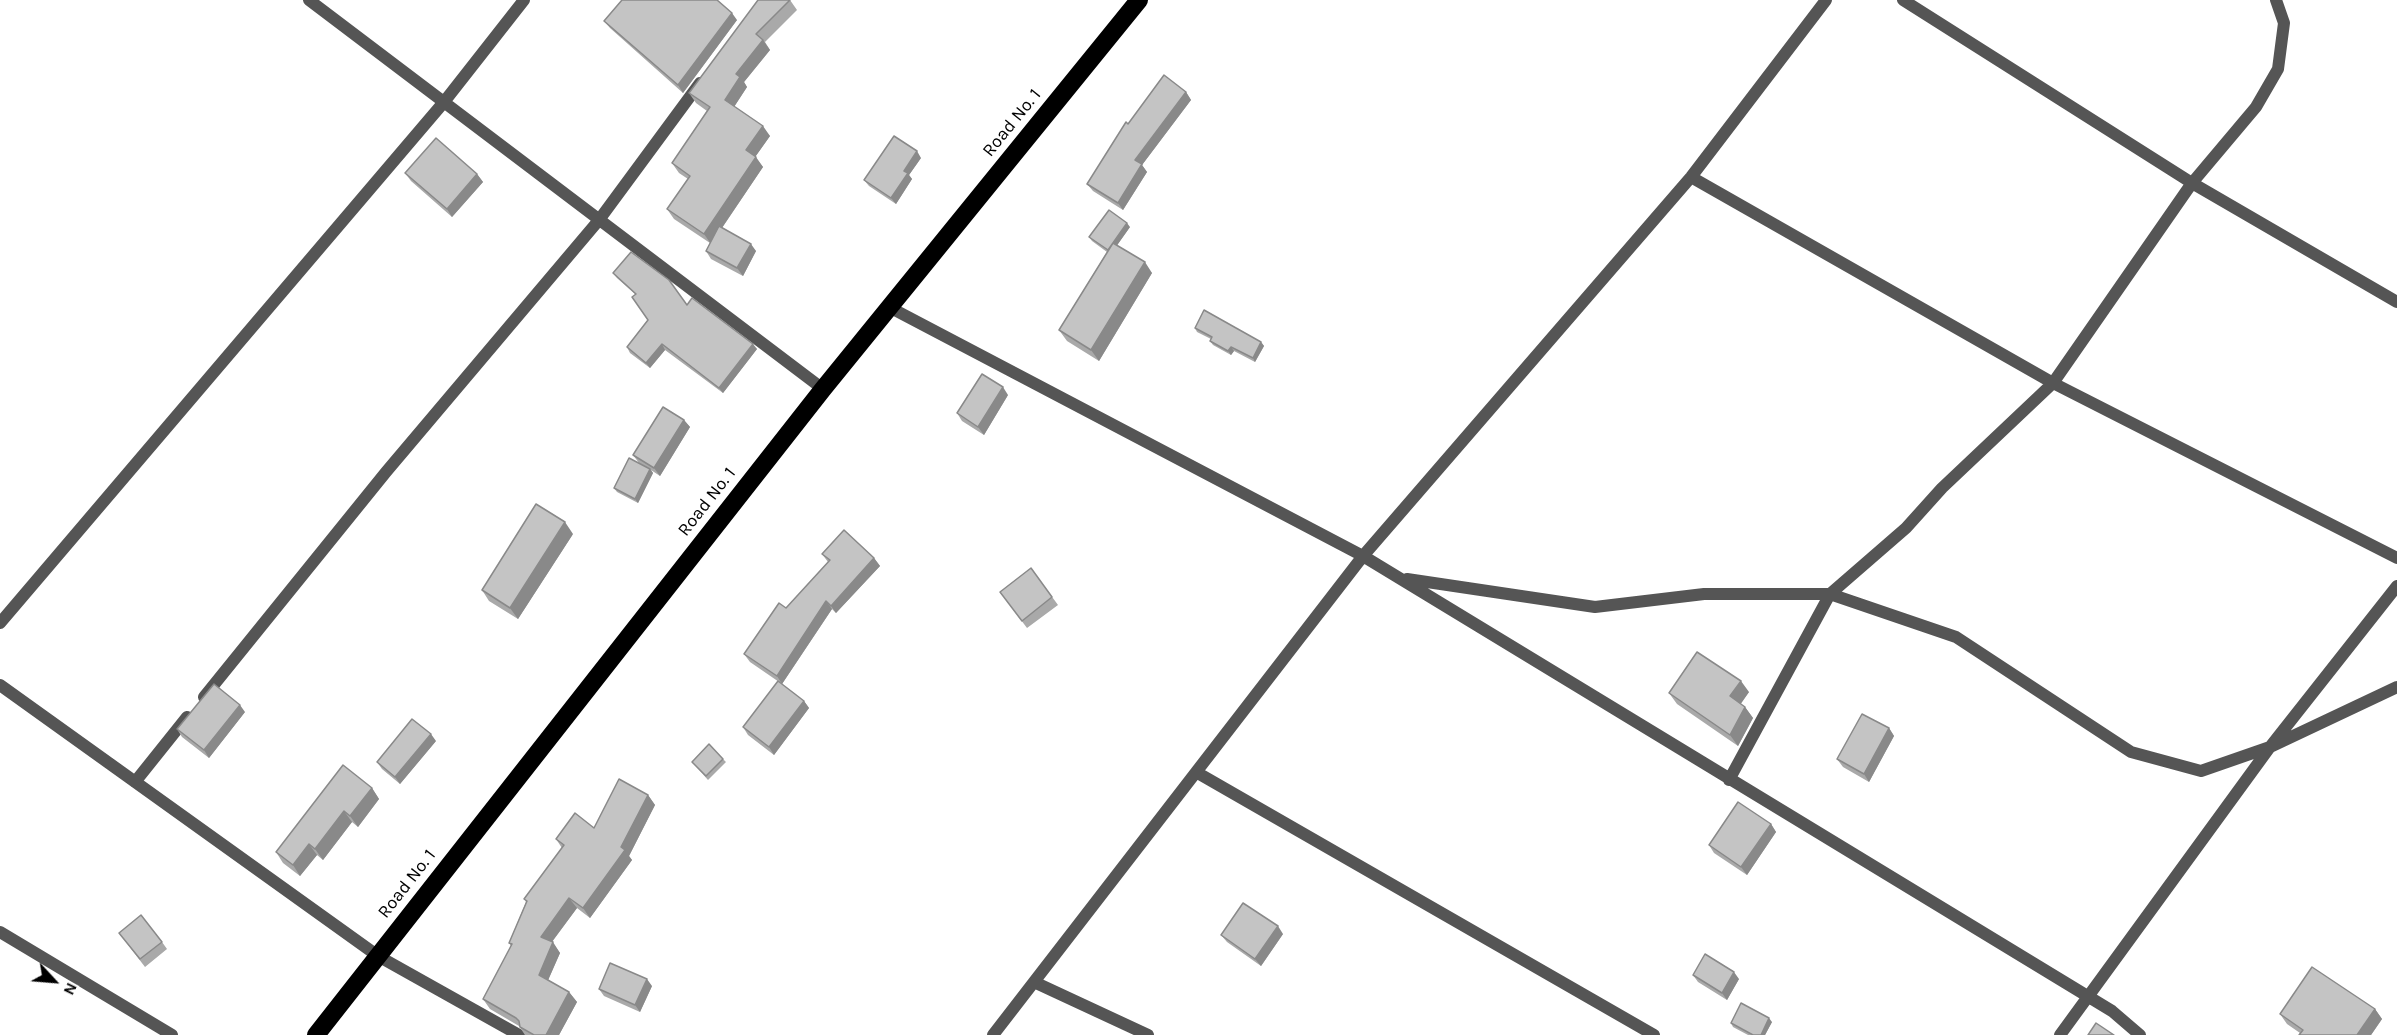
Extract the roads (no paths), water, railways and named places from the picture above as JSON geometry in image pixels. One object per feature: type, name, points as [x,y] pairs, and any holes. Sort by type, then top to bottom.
[{"type":"highway","name":"Road No. 1","points":[[316,1035],[823,389],[1139,0]]},
{"type":"street","points":[[309,0],[823,389]]},
{"type":"street","points":[[0,623],[444,102],[524,0]]},
{"type":"street","points":[[993,1035],[1363,556],[1691,177],[1826,0]]},
{"type":"street","points":[[1903,0],[2192,183],[2397,302]]},
{"type":"street","points":[[1729,780],[1830,594],[1906,528],[1942,488],[2054,383],[2192,183],[2256,107],[2278,69],[2284,23],[2276,0]]},
{"type":"street","points":[[135,782],[386,472],[599,220],[705,75]]},
{"type":"street","points":[[1691,177],[2054,383],[2397,558]]},
{"type":"street","points":[[889,307],[1363,556],[2112,1011],[2140,1035]]},
{"type":"street","points":[[1400,578],[1595,607],[1704,594],[1830,594],[1956,637],[2131,752],[2201,771],[2270,747],[2397,687]]},
{"type":"street","points":[[2060,1035],[2270,747],[2397,586]]},
{"type":"street","points":[[0,685],[378,956],[519,1035]]},
{"type":"street","points":[[1196,772],[1654,1035]]},
{"type":"street","points":[[0,932],[172,1035]]},
{"type":"street","points":[[1034,982],[1148,1035]]}]
